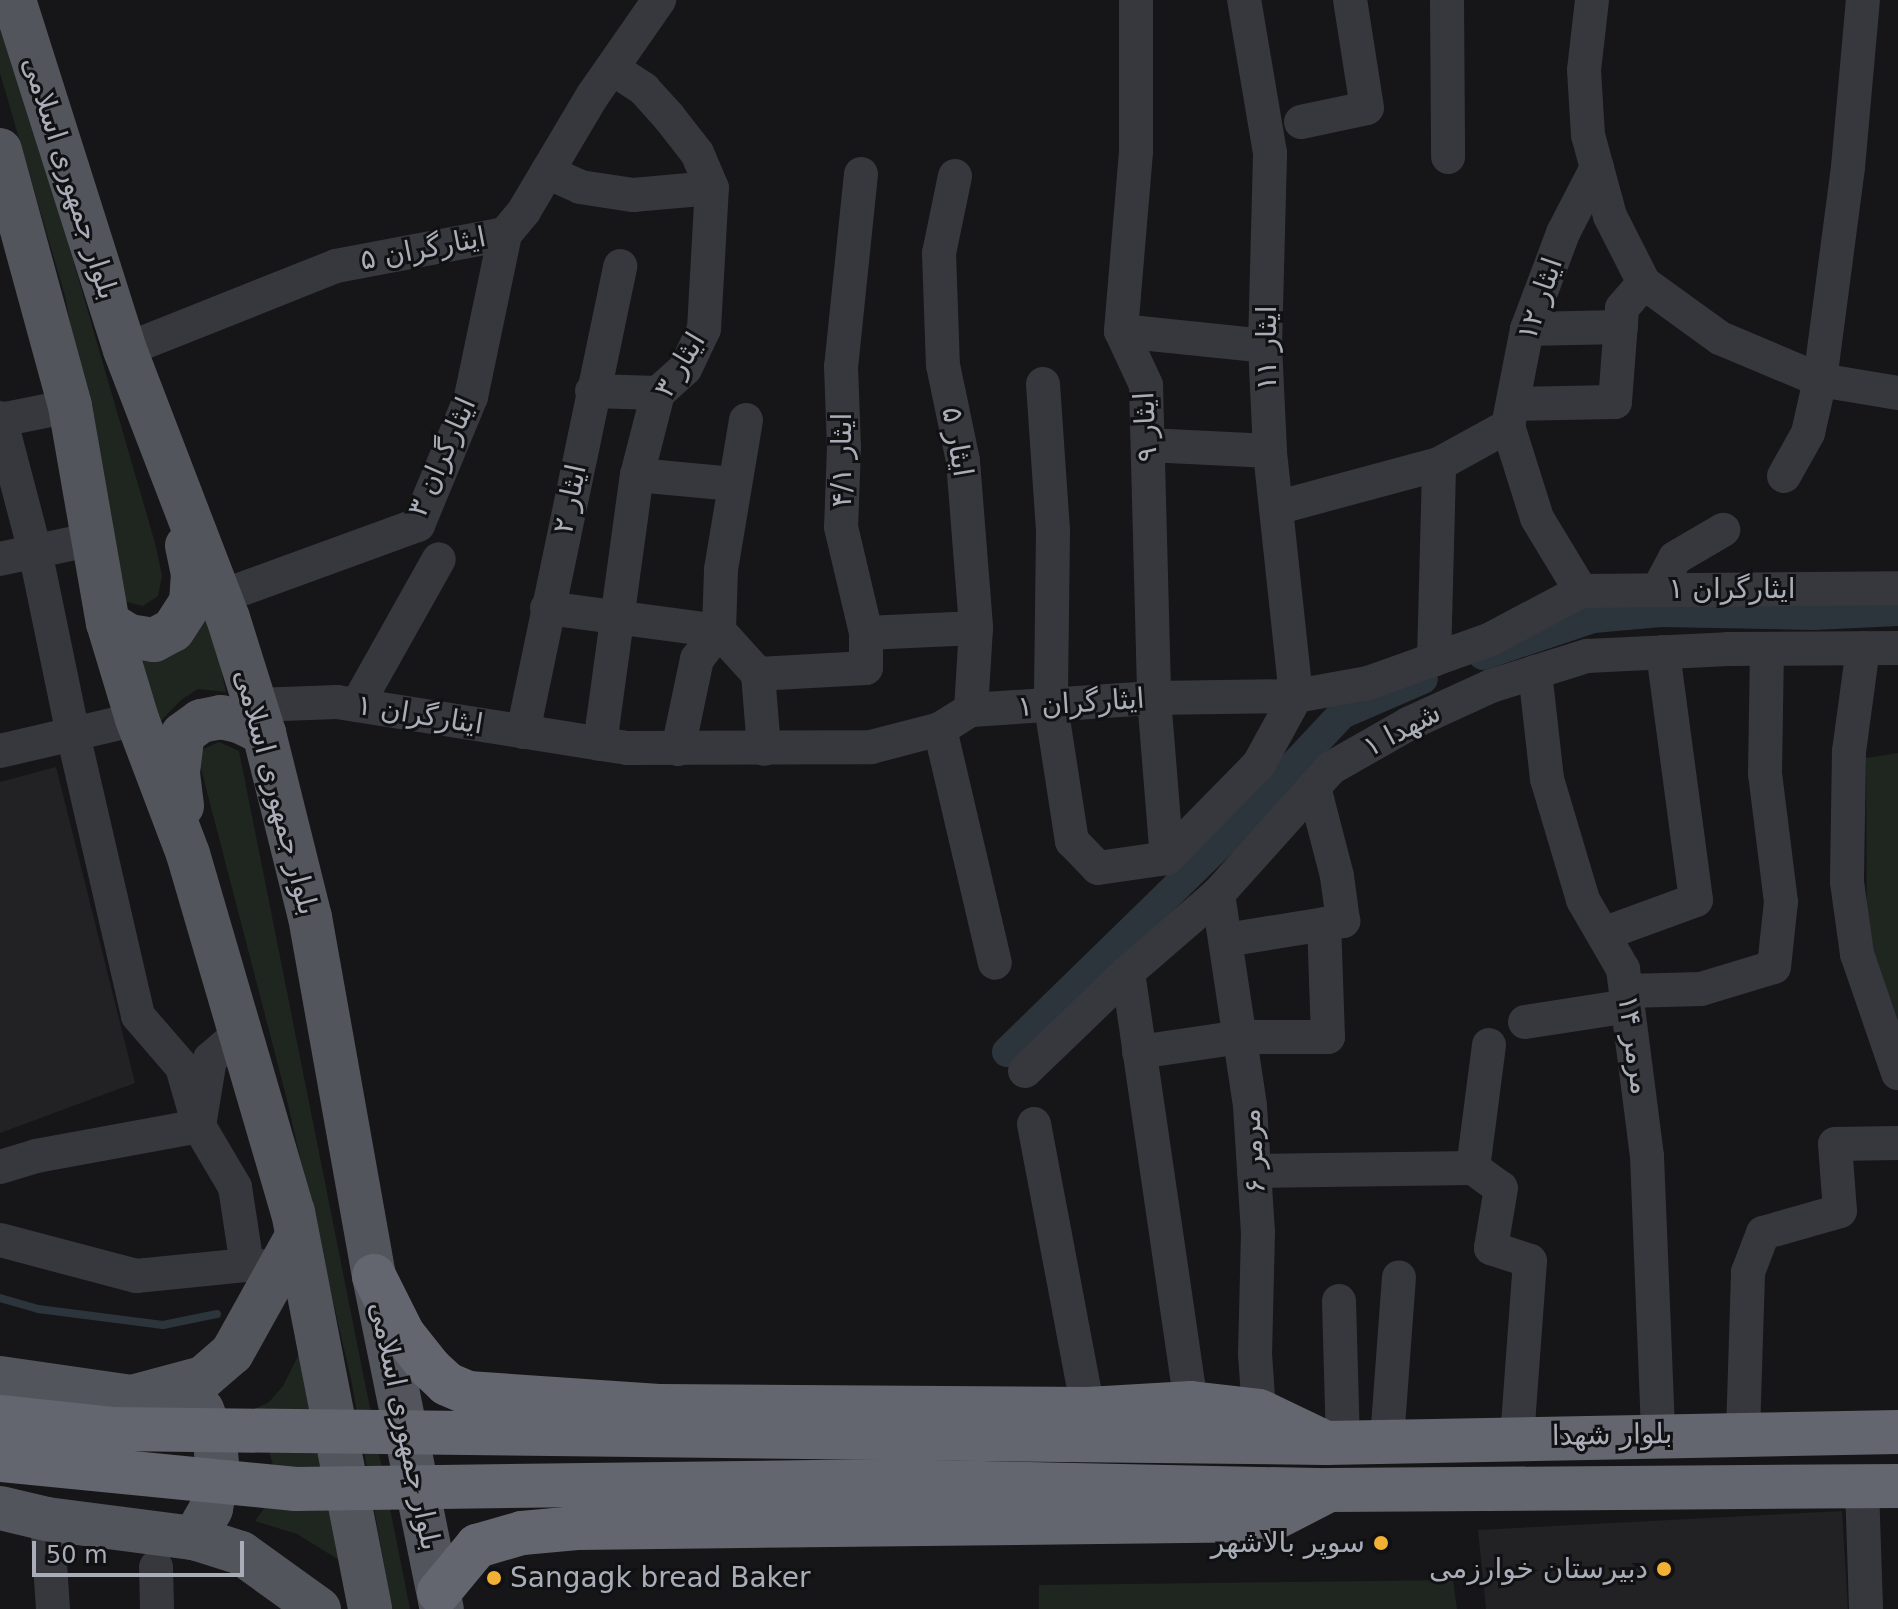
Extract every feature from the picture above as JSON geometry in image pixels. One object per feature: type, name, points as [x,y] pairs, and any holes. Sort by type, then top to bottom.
[{"type":"highway","points":[[374,1276],[403,1334],[447,1384],[468,1393],[577,1403],[1088,1409],[1191,1403],[1259,1411],[1334,1443]]},
{"type":"highway","points":[[577,1403],[554,1416],[546,1427],[538,1439],[532,1465],[538,1492],[554,1515],[577,1528]]},
{"type":"highway","name":"بلوار شهدا","points":[[0,1417],[114,1429],[1334,1443],[1658,1434],[1898,1432]]},
{"type":"highway","name":"بلوار شهدا","points":[[0,1460],[296,1489],[883,1481],[1329,1490],[1880,1486]]},
{"type":"highway","points":[[441,1601],[477,1546],[522,1533],[577,1528],[1271,1520],[1329,1490]]},
{"type":"main road","name":"بلوار جمهوری اسلامی","points":[[14,0],[125,350],[220,597],[259,719],[310,917],[374,1276],[441,1601]]},
{"type":"main road","name":"بلوار جمهوری اسلامی","points":[[0,150],[70,406],[108,623],[137,719],[188,854],[293,1212],[274,1257],[370,1609]]},
{"type":"main road","points":[[108,623],[129,636],[154,640],[173,630],[191,602],[193,574],[174,480]]},
{"type":"main road","points":[[188,854],[178,772],[183,734],[201,721],[221,717],[259,719]]},
{"type":"main road","points":[[0,1378],[132,1397],[203,1378],[232,1353],[274,1257]]},
{"type":"main road","points":[[180,1384],[202,1410],[215,1441],[218,1475],[211,1509],[194,1538]]},
{"type":"main road","points":[[0,1508],[47,1519],[194,1538],[241,1553],[319,1609]]},
{"type":"street","name":"ایثارگران ۵","points":[[125,350],[336,266],[505,234],[659,0]]},
{"type":"street","name":"ایثار ۹","points":[[1136,0],[1136,152],[1121,331],[1146,385],[1154,698],[1167,858]]},
{"type":"street","name":"ایثار ۱۱","points":[[1244,0],[1270,153],[1265,346],[1270,451],[1296,696]]},
{"type":"street","points":[[1301,122],[1367,108],[1350,0]]},
{"type":"street","points":[[1447,0],[1448,157]]},
{"type":"street","points":[[1592,0],[1584,70],[1588,135],[1610,216],[1644,283],[1720,338],[1820,380],[1898,393]]},
{"type":"street","points":[[1784,476],[1808,433],[1820,380],[1848,167],[1863,0]]},
{"type":"street","name":"ایثار ۳","points":[[600,744],[637,475],[658,393],[685,369],[704,329],[712,188],[697,153],[669,117],[644,89],[612,68]]},
{"type":"street","name":"ایثار ۱۲","points":[[1581,591],[1537,518],[1510,415],[1527,329],[1563,233],[1597,167]]},
{"type":"street","points":[[547,172],[580,187],[633,195],[712,188]]},
{"type":"street","name":"ایثار ۴/۱","points":[[861,174],[841,366],[844,447],[841,527],[866,633]]},
{"type":"street","name":"ایثار ۵","points":[[955,176],[939,253],[943,365],[963,461],[976,628],[971,710]]},
{"type":"street","name":"ایثارگران ۳","points":[[220,597],[418,525],[471,397],[505,234]]},
{"type":"street","name":"ایثار ۲","points":[[523,732],[620,266]]},
{"type":"street","points":[[1276,508],[1439,464],[1510,415],[1615,402],[1622,308],[1644,283]]},
{"type":"street","points":[[1527,329],[1621,327]]},
{"type":"street","points":[[1121,331],[1265,346]]},
{"type":"street","points":[[1043,384],[1053,530],[1051,706],[1072,841],[1098,868],[1167,858],[1259,764],[1296,696]]},
{"type":"street","points":[[592,391],[658,393]]},
{"type":"street","points":[[0,1240],[136,1276],[274,1257],[199,1126],[182,1067],[138,1016],[73,734],[35,551],[0,419],[70,406]]},
{"type":"street","points":[[678,749],[697,659],[719,631],[721,570],[746,420]]},
{"type":"street","points":[[1148,445],[1270,451]]},
{"type":"street","points":[[1434,660],[1439,464]]},
{"type":"street","points":[[637,475],[734,484]]},
{"type":"street","points":[[1658,590],[1675,558],[1723,530]]},
{"type":"street","points":[[0,559],[93,539]]},
{"type":"street","points":[[357,705],[439,559]]},
{"type":"street","name":"ایثارگران ۱","points":[[259,719],[337,702],[600,744],[678,749],[871,747],[940,729],[971,710],[1154,698],[1296,696],[1368,683],[1489,640],[1581,591],[1898,588]]},
{"type":"street","points":[[547,608],[719,631],[758,674],[764,749]]},
{"type":"street","points":[[758,674],[866,668],[866,633],[976,628]]},
{"type":"street","points":[[1863,648],[1849,751],[1847,882],[1857,954],[1898,1073]]},
{"type":"street","name":"شهدا ۱","points":[[1025,1071],[1128,972],[1218,894],[1331,768],[1408,724],[1491,686],[1587,656],[1898,648]]},
{"type":"street","points":[[1525,1022],[1627,999],[1701,989],[1774,967],[1781,902],[1765,774],[1767,649]]},
{"type":"street","points":[[1603,934],[1696,900],[1663,652]]},
{"type":"street","name":"مرمر ۱۴","points":[[1535,672],[1547,779],[1583,900],[1623,969],[1647,1156],[1658,1434]]},
{"type":"street","points":[[0,751],[137,719]]},
{"type":"street","points":[[940,729],[995,963]]},
{"type":"street","points":[[1226,940],[1343,921],[1337,876],[1314,787]]},
{"type":"street","name":"مرمر ۶","points":[[1218,894],[1241,1037],[1254,1171],[1259,1411]]},
{"type":"street","points":[[1139,1052],[1241,1037],[1328,1037],[1324,924]]},
{"type":"street","points":[[1128,972],[1191,1403]]},
{"type":"street","points":[[199,1126],[210,1059],[242,1031]]},
{"type":"street","points":[[1473,1168],[1489,1045]]},
{"type":"street","points":[[1034,1124],[1088,1409]]},
{"type":"street","points":[[0,1167],[36,1156],[199,1126]]},
{"type":"street","points":[[1743,1433],[1748,1272],[1763,1233],[1840,1211],[1835,1144],[1898,1143]]},
{"type":"street","points":[[1254,1171],[1473,1168],[1501,1188],[1491,1248],[1530,1261],[1517,1437]]},
{"type":"street","points":[[1387,1440],[1399,1277]]},
{"type":"street","points":[[1334,1443],[1339,1301]]},
{"type":"street","points":[[1866,1609],[1880,1486]]},
{"type":"street","points":[[47,1519],[53,1609]]},
{"type":"street","points":[[156,1567],[157,1609]]},
{"type":"shaded area","points":[[0,8],[155,543],[162,576],[158,596],[143,606],[123,601],[65,296],[0,73]]},
{"type":"shaded area","points":[[205,597],[226,692],[198,689],[181,700],[157,725],[134,650]]},
{"type":"shaded area","points":[[219,742],[239,751],[410,1609],[392,1609],[352,1384],[286,1096],[198,757],[203,749]]},
{"type":"shaded area","points":[[1898,753],[1898,1020],[1867,938],[1866,758]]},
{"type":"shaded area","points":[[56,767],[135,1083],[0,1133],[0,782]]},
{"type":"shaded area","points":[[301,1350],[339,1560],[297,1534],[255,1521],[270,1500],[275,1471],[265,1439],[241,1416],[269,1402],[283,1386]]},
{"type":"shaded area","name":"دبیرستان خوارزمی","points":[[1842,1511],[1848,1609],[1486,1609],[1478,1530]]},
{"type":"shaded area","points":[[1453,1580],[1457,1609],[1039,1609],[1039,1585]]},
{"type":"waterway","points":[[1483,655],[1593,618],[1661,612],[1813,615],[1898,611]]},
{"type":"waterway","points":[[1007,1052],[1224,840],[1342,714],[1423,679]]},
{"type":"waterway","points":[[0,1298],[38,1309],[163,1325],[217,1314]]},
{"type":"place","name":"سوپر بالاشهر","points":[[1381,1543]]},
{"type":"place","name":"دبیرستان خوارزمی","points":[[1664,1569]]},
{"type":"place","name":"Sangagk bread Baker","points":[[494,1578]]}]
